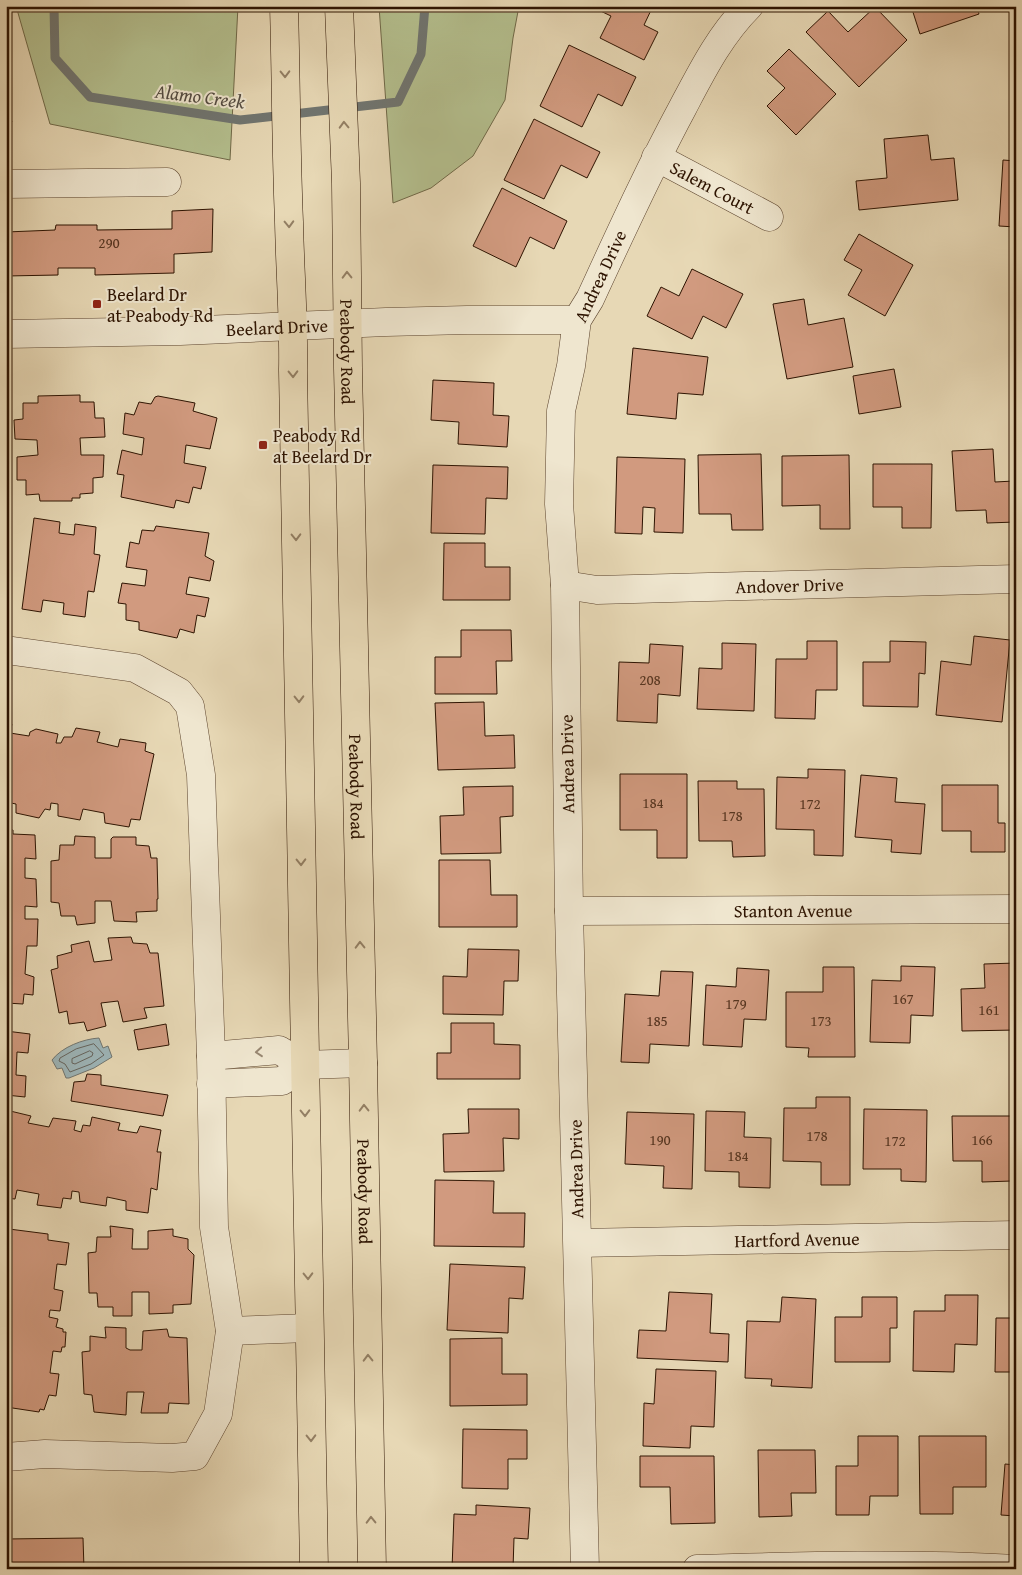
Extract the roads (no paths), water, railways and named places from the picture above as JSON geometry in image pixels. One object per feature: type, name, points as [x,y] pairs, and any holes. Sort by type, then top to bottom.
[{"type":"main road","name":"Peabody Road","points":[[339,7],[346,174],[352,609],[363,1063],[372,1569]]},
{"type":"main road","points":[[284,16],[287,176],[294,325],[293,370],[304,1065],[314,1569]]},
{"type":"street","name":"Andrea Drive","points":[[585,1569],[569,911],[565,585],[559,504],[561,411],[571,366],[577,320],[590,298],[656,157],[712,52],[750,6]]},
{"type":"street","name":"Salem Court","points":[[656,157],[770,217]]},
{"type":"street","points":[[6,184],[167,182]]},
{"type":"street","name":"Beelard Drive","points":[[6,334],[189,331],[294,325],[467,320],[577,320]]},
{"type":"street","name":"Andover Drive","points":[[565,585],[597,590],[1016,579]]},
{"type":"street","points":[[6,650],[135,668],[179,692],[190,706],[201,775],[211,1056],[214,1227],[230,1331],[218,1414],[195,1456],[172,1458],[45,1454],[6,1457]]},
{"type":"street","name":"Stanton Avenue","points":[[569,911],[1016,908]]},
{"type":"street","points":[[211,1056],[279,1050],[304,1065],[363,1063]]},
{"type":"street","points":[[211,1084],[282,1081],[304,1065]]},
{"type":"street","name":"Hartford Avenue","points":[[578,1243],[1016,1234]]},
{"type":"street","points":[[230,1331],[309,1328]]},
{"type":"street","points":[[697,1569],[877,1564],[1016,1569]]},
{"type":"water","points":[[99,1038],[103,1048],[108,1046],[112,1057],[94,1068],[69,1078],[66,1078],[62,1068],[57,1069],[52,1060],[61,1051],[80,1042]]},
{"type":"waterway","name":"Alamo Creek","points":[[54,6],[55,58],[90,97],[240,120],[398,102],[421,54],[425,6]]},
{"type":"place","name":"Beelard Dr at Peabody Rd","points":[[97,304]]},
{"type":"place","name":"Peabody Rd at Beelard Dr","points":[[263,445]]}]
